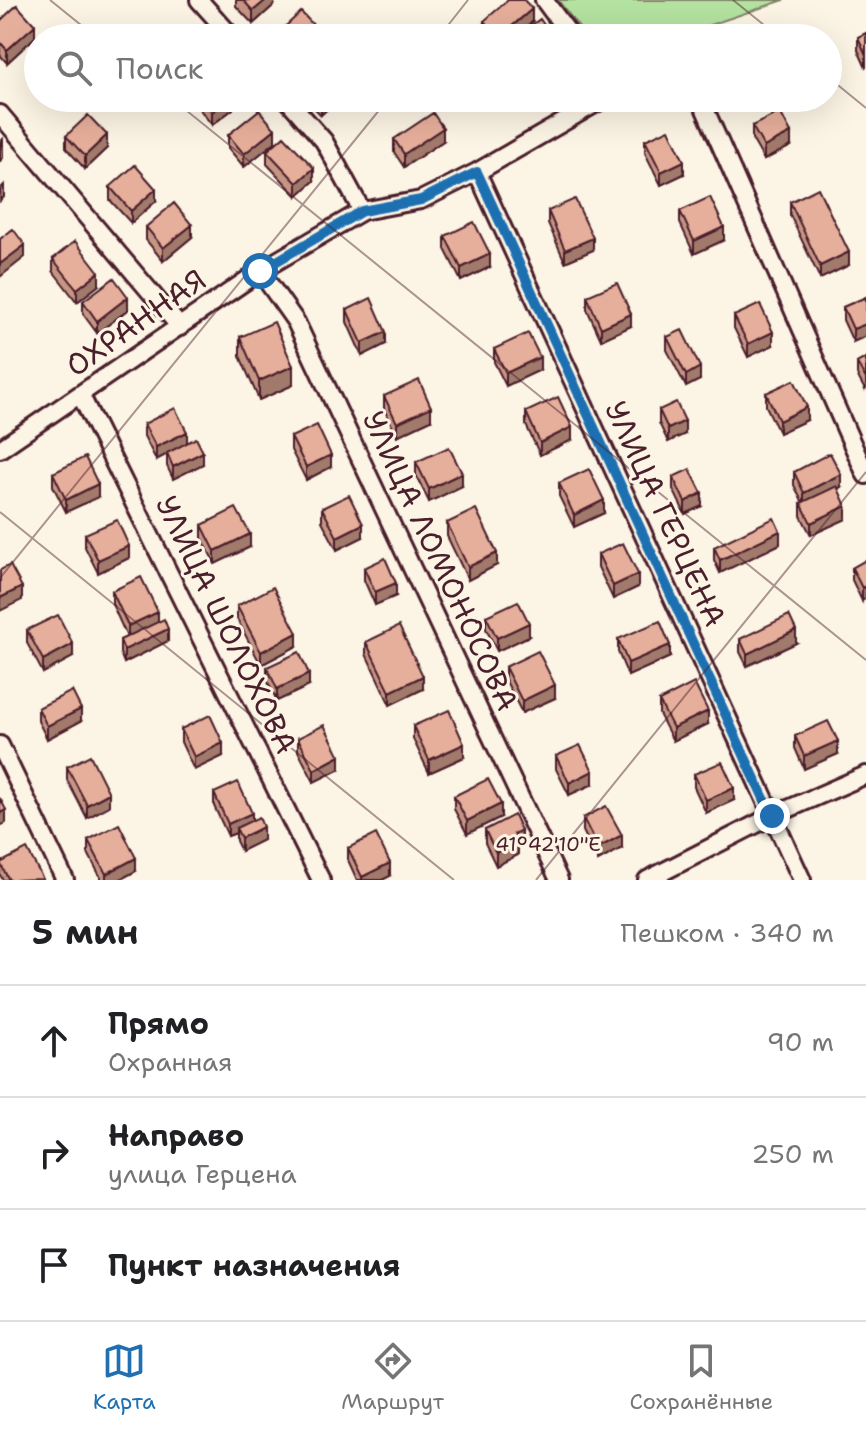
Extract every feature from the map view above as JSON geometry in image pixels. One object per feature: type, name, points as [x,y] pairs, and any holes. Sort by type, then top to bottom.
[{"type":"street","points":[[199,0],[220,24]]},
{"type":"street","points":[[544,0],[562,24]]},
{"type":"street","points":[[298,112],[324,141],[362,211]]},
{"type":"street","name":"ОХРАННАЯ","points":[[0,449],[260,271],[362,211],[421,200],[477,172],[572,112]]},
{"type":"street","points":[[706,112],[866,475]]},
{"type":"street","points":[[0,114],[180,327]]},
{"type":"street","name":"УЛИЦА ГЕРЦЕНА","points":[[477,172],[802,880]]},
{"type":"street","name":"УЛИЦА ЛОМОНОСОВА","points":[[260,271],[296,322],[559,880]]},
{"type":"street","name":"УЛИЦА ШОЛОХОВА","points":[[81,396],[321,880]]},
{"type":"street","points":[[0,745],[65,880]]},
{"type":"street","points":[[647,880],[772,816],[866,775]]},
{"type":"green space","points":[[558,0],[784,0],[713,24],[576,24]]},
{"type":"building","points":[[243,0],[266,0],[253,11]]},
{"type":"building","points":[[508,0],[524,0],[532,9],[514,24],[486,24],[484,21]]},
{"type":"building","points":[[17,5],[34,24],[24,24],[24,35],[7,50],[0,42],[0,21]]},
{"type":"building","points":[[301,12],[312,24],[288,24]]},
{"type":"building","points":[[866,33],[866,55],[858,37]]},
{"type":"building","points":[[257,112],[261,112],[275,129],[244,154],[228,135]]},
{"type":"building","points":[[780,112],[791,133],[764,147],[752,126]]},
{"type":"building","points":[[433,113],[443,128],[404,154],[394,139]]},
{"type":"building","points":[[88,115],[107,135],[85,156],[66,136]]},
{"type":"building","points":[[669,129],[684,161],[661,172],[645,140]]},
{"type":"building","points":[[284,136],[314,168],[297,183],[267,151]]},
{"type":"building","points":[[135,165],[156,189],[131,211],[110,187]]},
{"type":"building","points":[[818,188],[849,252],[820,266],[790,202]]},
{"type":"building","points":[[710,197],[724,227],[694,241],[680,211]]},
{"type":"building","points":[[575,199],[593,238],[565,250],[548,211]]},
{"type":"building","points":[[174,203],[192,225],[163,248],[146,227]]},
{"type":"building","points":[[474,222],[490,254],[461,268],[445,236]]},
{"type":"building","points":[[13,229],[25,245],[0,264],[0,239]]},
{"type":"building","points":[[75,241],[99,272],[77,289],[53,259]]},
{"type":"building","points":[[114,278],[128,297],[97,321],[83,301]]},
{"type":"building","points":[[617,283],[631,314],[601,328],[587,296]]},
{"type":"building","points":[[866,297],[866,324],[853,329],[843,307]]},
{"type":"building","points":[[371,298],[386,332],[362,343],[347,310]]},
{"type":"building","points":[[760,304],[773,332],[748,344],[734,316]]},
{"type":"building","points":[[274,322],[293,366],[259,381],[240,337]]},
{"type":"building","points":[[682,330],[700,367],[686,375],[667,337]]},
{"type":"building","points":[[528,333],[540,357],[506,373],[494,349]]},
{"type":"building","points":[[866,358],[866,376],[865,377],[857,363]]},
{"type":"building","points":[[419,380],[431,407],[397,423],[384,396]]},
{"type":"building","points":[[794,380],[807,407],[779,421],[766,393]]},
{"type":"building","points":[[558,397],[572,427],[540,443],[526,412]]},
{"type":"building","points":[[676,402],[685,421],[668,429],[659,410]]},
{"type":"building","points":[[175,408],[187,432],[156,447],[144,424]]},
{"type":"building","points":[[317,425],[331,455],[306,467],[291,437]]},
{"type":"building","points":[[196,438],[203,452],[173,467],[167,453]]},
{"type":"building","points":[[449,447],[462,473],[429,489],[416,462]]},
{"type":"building","points":[[830,453],[841,474],[804,493],[794,472]]},
{"type":"building","points":[[85,457],[98,484],[66,500],[53,473]]},
{"type":"building","points":[[589,469],[604,500],[574,515],[559,483]]},
{"type":"building","points":[[690,469],[702,493],[685,502],[673,477]]},
{"type":"building","points":[[837,486],[846,506],[811,523],[801,503]]},
{"type":"building","points":[[349,495],[363,524],[337,537],[322,508]]},
{"type":"building","points":[[236,508],[250,534],[215,551],[202,525]]},
{"type":"building","points":[[476,509],[497,553],[468,567],[447,523]]},
{"type":"building","points":[[774,518],[780,531],[720,560],[714,547]]},
{"type":"building","points":[[117,520],[129,546],[98,560],[85,534]]},
{"type":"building","points":[[623,543],[638,574],[613,586],[598,554]]},
{"type":"building","points":[[385,558],[396,583],[375,592],[364,568]]},
{"type":"building","points":[[866,560],[866,586],[862,588],[852,568]]},
{"type":"building","points":[[10,565],[22,587],[0,598],[0,570]]},
{"type":"building","points":[[141,577],[158,612],[128,626],[112,591]]},
{"type":"building","points":[[273,587],[297,633],[261,652],[237,606]]},
{"type":"building","points":[[518,601],[529,623],[497,638],[486,616]]},
{"type":"building","points":[[58,615],[73,644],[43,660],[27,630]]},
{"type":"building","points":[[789,615],[796,630],[747,654],[740,639]]},
{"type":"building","points":[[164,619],[168,629],[124,650],[120,640]]},
{"type":"building","points":[[660,621],[670,645],[628,663],[618,639]]},
{"type":"building","points":[[399,626],[423,676],[390,692],[366,642]]},
{"type":"building","points":[[538,651],[555,685],[522,701],[505,667]]},
{"type":"building","points":[[299,652],[309,674],[277,689],[267,667]]},
{"type":"building","points":[[694,683],[708,711],[673,728],[659,701]]},
{"type":"building","points":[[72,691],[81,709],[47,726],[38,708]]},
{"type":"building","points":[[449,710],[464,744],[429,760],[413,726]]},
{"type":"building","points":[[210,715],[223,743],[194,757],[181,729]]},
{"type":"building","points":[[828,721],[838,741],[804,756],[795,736]]},
{"type":"building","points":[[324,725],[340,756],[314,770],[298,738]]},
{"type":"building","points":[[580,745],[593,771],[569,783],[556,756]]},
{"type":"building","points":[[90,755],[109,793],[87,805],[67,767]]},
{"type":"building","points":[[722,762],[734,788],[706,800],[694,774]]},
{"type":"building","points":[[488,779],[501,804],[467,821],[454,796]]},
{"type":"building","points":[[238,782],[252,813],[228,824],[214,793]]},
{"type":"building","points":[[0,798],[6,810],[0,813]]},
{"type":"building","points":[[606,806],[622,835],[598,848],[583,818]]},
{"type":"building","points":[[514,815],[521,830],[514,834],[518,842],[496,853],[485,830]]},
{"type":"building","points":[[259,817],[263,827],[241,838],[236,828]]},
{"type":"building","points":[[119,824],[136,858],[106,874],[88,840]]},
{"type":"building","points":[[376,834],[390,863],[362,877],[348,848]]},
{"type":"building","points":[[27,849],[43,879],[9,880],[0,863]]},
{"type":"route","points":[[260,271],[362,211],[421,200],[477,172],[772,816]]}]
